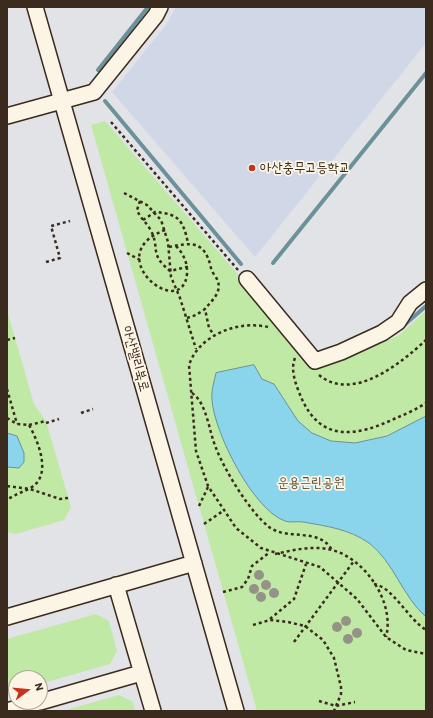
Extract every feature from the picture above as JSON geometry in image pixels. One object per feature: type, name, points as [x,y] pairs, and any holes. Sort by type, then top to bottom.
[{"type":"street","name":"아산밸리북로","points":[[35,7],[236,711]]},
{"type":"street","points":[[7,116],[94,92],[160,7]]},
{"type":"street","points":[[246,279],[315,361],[341,352],[382,333],[398,322],[410,303],[426,290]]},
{"type":"street","points":[[7,617],[194,563]]},
{"type":"street","points":[[116,585],[153,711]]},
{"type":"street","points":[[48,699],[142,673]]},
{"type":"path","points":[[111,122],[246,279]]},
{"type":"path","points":[[124,193],[140,201],[155,212],[165,230],[169,248],[170,271],[187,318],[196,350]]},
{"type":"path","points":[[140,201],[137,210],[152,234],[156,256],[160,263],[170,271]]},
{"type":"path","points":[[143,220],[155,212],[170,214],[176,217],[185,227],[188,243]]},
{"type":"path","points":[[46,262],[60,258],[51,226],[70,221]]},
{"type":"path","points":[[165,230],[152,234],[142,246],[140,260],[145,274],[153,284],[161,289],[178,291]]},
{"type":"path","points":[[169,248],[188,243],[202,249],[208,256],[212,270],[219,285],[216,297],[205,309],[196,315],[187,318]]},
{"type":"path","points":[[176,246],[184,255],[186,267],[186,278],[181,289],[178,291]]},
{"type":"path","points":[[127,252],[140,260]]},
{"type":"path","points":[[170,271],[191,266]]},
{"type":"path","points":[[205,309],[209,328],[214,335]]},
{"type":"path","points":[[272,329],[260,325],[248,325],[229,329],[214,335],[196,350],[189,365],[196,451],[208,486],[223,511],[243,536],[260,548],[274,554],[320,567],[357,599],[386,638],[406,650],[426,654]]},
{"type":"path","points":[[7,340],[15,338]]},
{"type":"path","points":[[314,371],[333,384],[352,384],[391,369],[403,361],[426,340]]},
{"type":"path","points":[[298,354],[294,360],[293,368],[295,381],[303,402],[316,420],[325,427],[336,431],[356,433],[370,430],[426,403]]},
{"type":"path","points":[[7,390],[17,424]]},
{"type":"path","points":[[191,393],[200,401],[223,465],[236,486],[263,521],[269,527],[282,533],[304,535],[322,540],[329,545],[332,550]]},
{"type":"path","points":[[81,413],[93,409]]},
{"type":"path","points":[[7,418],[17,424],[29,425],[59,419]]},
{"type":"path","points":[[7,500],[30,489],[38,480],[42,467],[38,446],[29,425]]},
{"type":"path","points":[[7,486],[30,489],[60,499],[68,498]]},
{"type":"path","points":[[199,506],[208,486]]},
{"type":"path","points":[[204,524],[223,511]]},
{"type":"path","points":[[274,554],[305,548],[332,550],[354,561],[374,584],[380,594],[387,616],[388,628],[386,638]]},
{"type":"path","points":[[223,592],[242,587],[248,579],[252,566],[270,552]]},
{"type":"path","points":[[294,642],[354,561]]},
{"type":"path","points":[[270,620],[294,599],[306,564]]},
{"type":"path","points":[[374,584],[382,586],[415,622],[426,630]]},
{"type":"path","points":[[253,625],[270,620],[280,620],[305,626],[324,640],[334,658],[341,687],[341,694],[334,711]]},
{"type":"path","points":[[319,701],[336,706],[355,702]]},
{"type":"shaded area","name":"아산충무고등학교","points":[[176,7],[426,7],[426,43],[255,257],[112,92],[166,25]]},
{"type":"green space","name":"운용근린공원","points":[[105,121],[318,369],[398,336],[426,311],[426,711],[257,711],[91,125]]},
{"type":"green space","points":[[7,310],[34,404],[46,421],[71,507],[64,520],[16,534],[7,532]]},
{"type":"green space","points":[[96,614],[109,621],[117,651],[110,664],[48,682],[48,670],[8,670],[7,694],[7,639]]},
{"type":"green space","points":[[119,695],[133,702],[135,711],[62,711]]},
{"type":"water","points":[[254,365],[262,379],[274,384],[298,421],[312,433],[331,441],[355,443],[387,436],[426,416],[426,617],[410,599],[392,569],[378,551],[369,543],[345,531],[303,522],[285,521],[273,514],[260,502],[248,486],[237,468],[220,431],[214,414],[212,393],[216,373]]},
{"type":"water","points":[[7,433],[17,436],[24,453],[24,462],[19,468],[7,467]]},
{"type":"waterway","points":[[98,70],[148,7]]},
{"type":"waterway","points":[[273,263],[426,73]]},
{"type":"waterway","points":[[105,101],[241,264]]},
{"type":"waterway","points":[[402,327],[426,306]]},
{"type":"place","name":"아산충무고등학교","points":[[252,168]]}]
